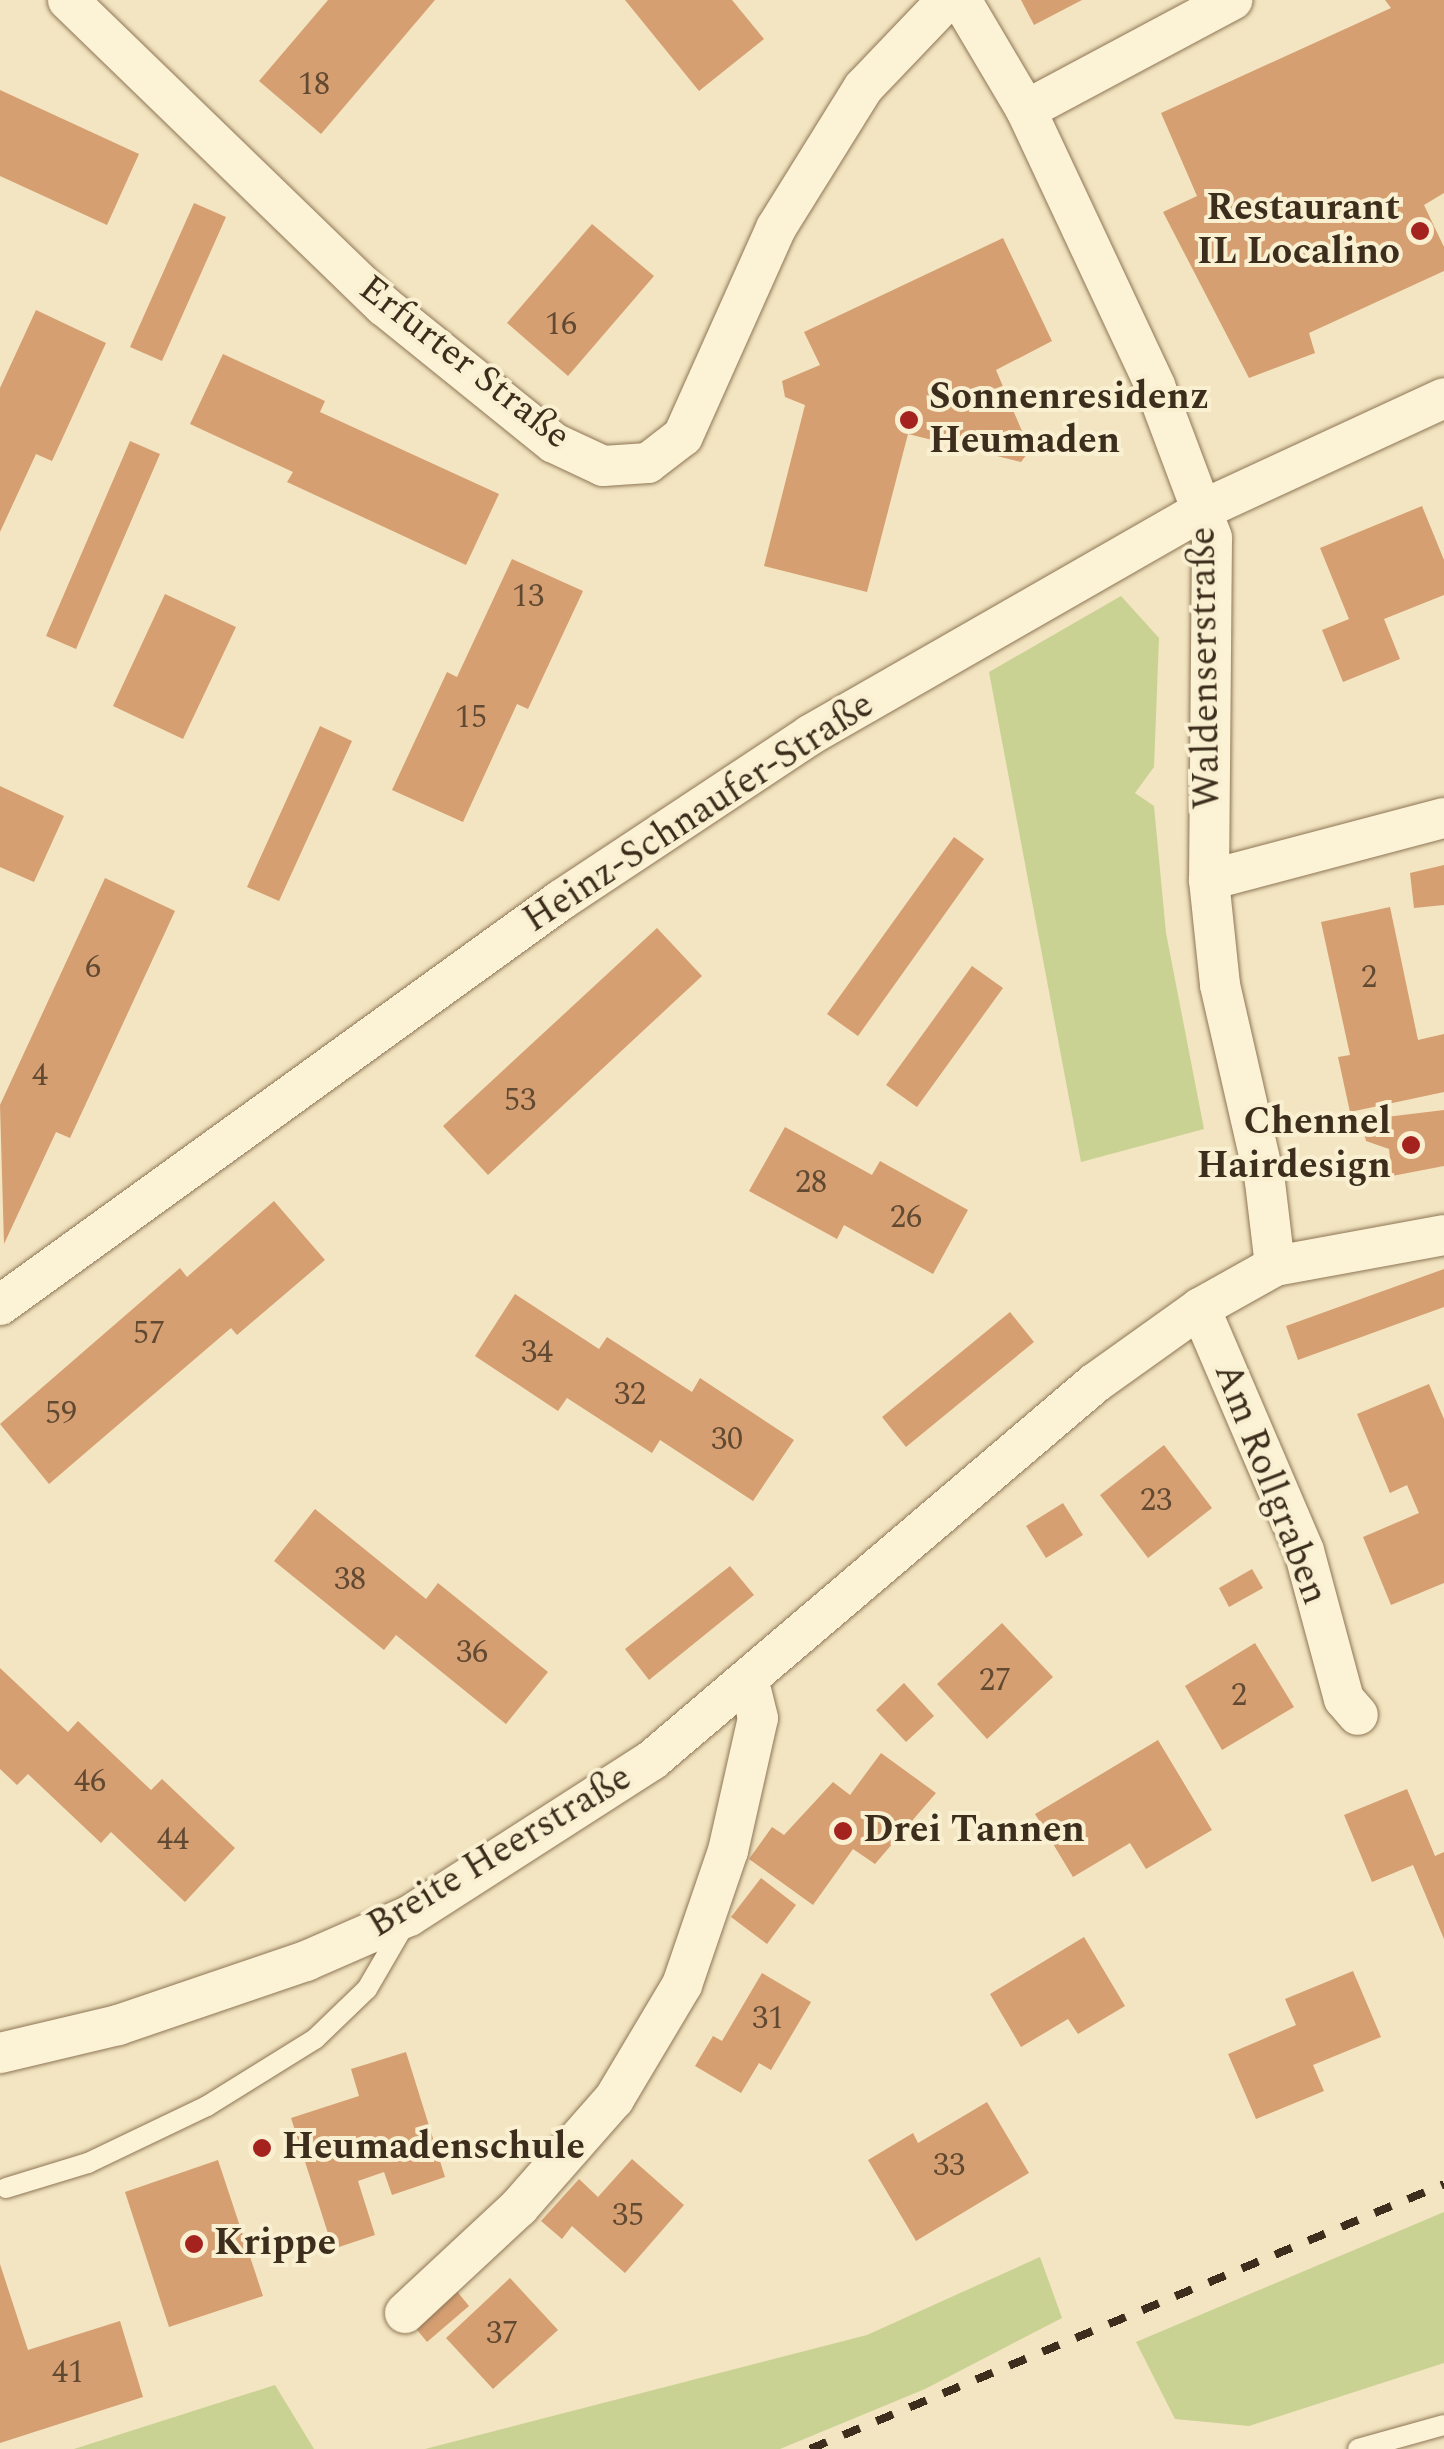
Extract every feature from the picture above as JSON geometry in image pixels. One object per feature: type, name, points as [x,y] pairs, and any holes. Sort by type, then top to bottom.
[{"type":"street","name":"Erfurter Straße","points":[[68,0],[384,306],[554,443],[602,466],[648,464],[683,436],[776,228],[863,88],[947,0]]},
{"type":"street","name":"Waldenserstraße","points":[[960,0],[1026,110],[1156,386],[1212,538],[1210,880],[1220,985],[1265,1182],[1275,1266]]},
{"type":"street","points":[[1026,110],[1232,0]]},
{"type":"street","name":"Heinz-Schnaufer-Straße","points":[[0,1305],[561,900],[810,735],[1204,509],[1444,398]]},
{"type":"street","points":[[1210,880],[1444,818]]},
{"type":"street","name":"Breite Heerstraße","points":[[0,2053],[136,2019],[306,1961],[410,1916],[604,1794],[749,1682],[1095,1383],[1200,1308],[1275,1266],[1444,1235]]},
{"type":"street","name":"Am Rollgraben","points":[[1200,1308],[1304,1551],[1344,1699],[1358,1715]]},
{"type":"street","points":[[404,2312],[519,2207],[614,2098],[682,1985],[728,1851],[758,1718],[749,1682]]},
{"type":"lane","points":[[6,2188],[88,2163],[173,2122],[315,2039],[368,1989],[410,1916]]},
{"type":"lane","points":[[1358,2449],[1444,2425]]},
{"type":"green space","points":[[1121,596],[1159,638],[1154,767],[1135,793],[1154,806],[1166,933],[1204,1129],[1081,1162],[989,672]]},
{"type":"green space","points":[[1444,2212],[1444,2363],[1249,2426],[1175,2419],[1136,2342]]},
{"type":"green space","points":[[1040,2257],[1062,2318],[925,2389],[780,2449],[425,2449],[867,2335]]},
{"type":"green space","points":[[275,2385],[314,2449],[74,2449]]},
{"type":"building","points":[[328,0],[435,0],[321,134],[259,81]]},
{"type":"building","points":[[625,0],[732,0],[764,39],[699,91]]},
{"type":"building","points":[[1021,0],[1082,0],[1034,25]]},
{"type":"building","points":[[1385,0],[1444,0],[1444,193],[1424,205],[1444,247],[1444,271],[1309,333],[1315,353],[1249,378],[1163,212],[1197,196],[1161,113],[1391,8]]},
{"type":"building","points":[[0,90],[139,154],[107,225],[0,176]]},
{"type":"building","points":[[194,203],[226,217],[162,361],[130,347]]},
{"type":"building","points":[[592,224],[654,276],[568,376],[507,323]]},
{"type":"building","name":"Sonnenresidenz Heumaden","points":[[1003,238],[1052,341],[996,370],[1030,450],[1021,462],[908,434],[867,592],[764,566],[805,405],[785,397],[782,381],[820,365],[804,332]]},
{"type":"building","points":[[36,310],[106,343],[52,461],[36,454],[0,532],[0,388]]},
{"type":"building","points":[[223,354],[325,401],[320,412],[499,494],[466,565],[287,482],[293,472],[190,424]]},
{"type":"building","points":[[130,441],[160,454],[76,649],[46,636]]},
{"type":"building","points":[[1422,506],[1444,560],[1444,595],[1384,619],[1400,659],[1343,682],[1322,630],[1349,619],[1320,548]]},
{"type":"building","points":[[512,559],[583,591],[528,709],[517,704],[463,822],[392,790],[447,672],[457,677]]},
{"type":"building","points":[[165,594],[236,627],[183,739],[113,706]]},
{"type":"building","points":[[320,726],[352,741],[279,901],[247,887]]},
{"type":"building","points":[[0,786],[64,816],[34,882],[0,867]]},
{"type":"building","points":[[954,837],[984,859],[858,1036],[827,1014]]},
{"type":"building","points":[[1444,865],[1444,905],[1414,908],[1410,873]]},
{"type":"building","points":[[105,878],[175,911],[70,1138],[56,1132],[4,1244],[0,1105]]},
{"type":"building","points":[[1390,907],[1418,1040],[1444,1034],[1444,1092],[1350,1112],[1338,1057],[1350,1055],[1321,922]]},
{"type":"building","points":[[657,928],[702,976],[488,1175],[443,1126]]},
{"type":"building","points":[[972,966],[1003,988],[917,1107],[886,1085]]},
{"type":"building","name":"Chennel Hairdesign","points":[[1444,1110],[1444,1166],[1392,1176],[1389,1149],[1366,1141],[1361,1120]]},
{"type":"building","points":[[785,1127],[872,1175],[880,1161],[968,1210],[933,1274],[844,1225],[837,1239],[749,1191]]},
{"type":"building","points":[[274,1201],[325,1260],[237,1335],[231,1328],[49,1484],[0,1424],[180,1268],[187,1277]]},
{"type":"building","points":[[1444,1269],[1444,1307],[1298,1360],[1286,1326]]},
{"type":"building","points":[[515,1294],[599,1349],[607,1337],[692,1392],[700,1378],[794,1440],[753,1501],[660,1440],[652,1453],[567,1398],[558,1411],[475,1356]]},
{"type":"building","points":[[1010,1312],[1034,1342],[906,1447],[882,1417]]},
{"type":"building","points":[[1429,1384],[1444,1419],[1444,1583],[1391,1605],[1363,1537],[1419,1513],[1407,1485],[1390,1493],[1357,1414]]},
{"type":"building","points":[[1164,1445],[1212,1508],[1148,1558],[1100,1495]]},
{"type":"building","points":[[1063,1503],[1083,1535],[1046,1558],[1026,1526]]},
{"type":"building","points":[[315,1509],[426,1599],[438,1583],[548,1672],[506,1724],[396,1635],[384,1650],[274,1561]]},
{"type":"building","points":[[730,1566],[754,1595],[649,1680],[625,1649]]},
{"type":"building","points":[[1252,1569],[1263,1588],[1229,1607],[1219,1588]]},
{"type":"building","points":[[1002,1623],[1053,1677],[987,1739],[937,1684]]},
{"type":"building","points":[[1255,1643],[1294,1707],[1222,1750],[1185,1686]]},
{"type":"building","points":[[0,1668],[68,1732],[78,1721],[151,1790],[162,1779],[235,1848],[185,1902],[111,1832],[101,1843],[28,1774],[17,1785],[0,1769]]},
{"type":"building","points":[[904,1683],[934,1716],[906,1742],[876,1710]]},
{"type":"building","points":[[1158,1740],[1212,1830],[1146,1869],[1130,1843],[1073,1877],[1035,1814]]},
{"type":"building","name":"Drei Tannen","points":[[881,1753],[936,1793],[875,1864],[853,1849],[813,1905],[749,1859],[772,1827],[784,1835],[833,1782],[850,1795]]},
{"type":"building","points":[[1407,1789],[1435,1856],[1444,1852],[1444,1939],[1413,1865],[1372,1882],[1344,1815]]},
{"type":"building","points":[[761,1878],[796,1905],[767,1944],[731,1917]]},
{"type":"building","points":[[1084,1937],[1125,2006],[1078,2034],[1068,2019],[1021,2047],[990,1994]]},
{"type":"building","points":[[1353,1971],[1381,2037],[1313,2065],[1324,2091],[1256,2119],[1228,2054],[1296,2025],[1285,1999]]},
{"type":"building","points":[[762,1973],[811,2002],[771,2070],[759,2063],[741,2093],[695,2066],[713,2036],[722,2041]]},
{"type":"building","points":[[406,2052],[445,2177],[392,2195],[384,2172],[358,2181],[375,2235],[333,2249],[291,2118],[359,2096],[351,2069]]},
{"type":"building","points":[[987,2102],[1029,2173],[916,2241],[868,2160],[913,2133],[918,2143]]},
{"type":"building","points":[[632,2159],[684,2205],[625,2273],[572,2226],[562,2239],[541,2221],[579,2179],[598,2197]]},
{"type":"building","name":"Krippe","points":[[218,2160],[263,2296],[169,2327],[125,2192]]},
{"type":"building","points":[[0,2264],[28,2350],[120,2321],[143,2397],[0,2443]]},
{"type":"building","points":[[510,2278],[558,2330],[493,2389],[446,2338]]},
{"type":"building","points":[[451,2284],[469,2306],[427,2342],[409,2320]]},
{"type":"railway","points":[[810,2449],[1444,2184]]},
{"type":"place","name":"Restaurant IL Localino","points":[[1420,231]]},
{"type":"place","name":"Sonnenresidenz Heumaden","points":[[909,420]]},
{"type":"place","name":"Chennel Hairdesign","points":[[1411,1145]]},
{"type":"place","name":"Drei Tannen","points":[[843,1831]]},
{"type":"place","name":"Heumadenschule","points":[[262,2148]]},
{"type":"place","name":"Krippe","points":[[194,2244]]}]
